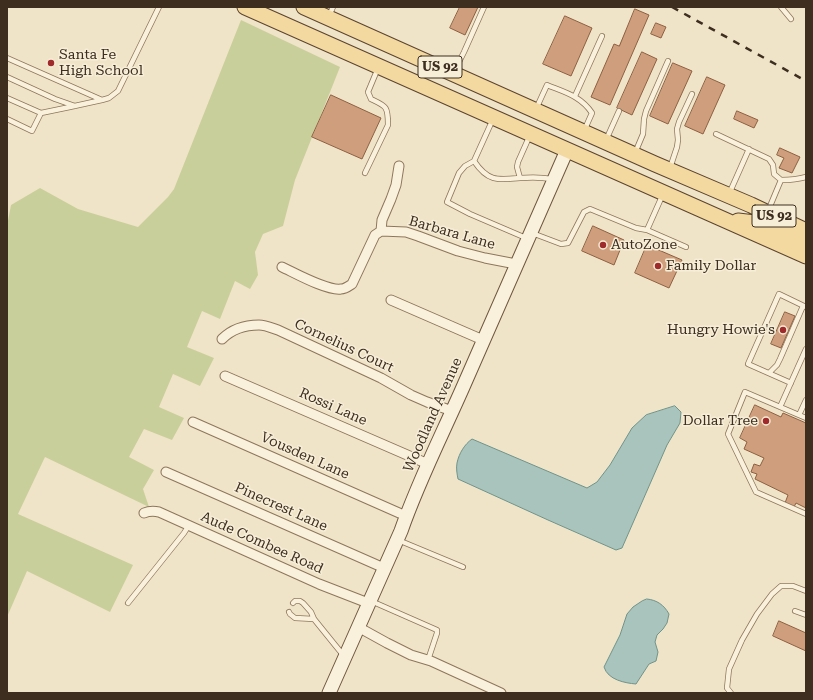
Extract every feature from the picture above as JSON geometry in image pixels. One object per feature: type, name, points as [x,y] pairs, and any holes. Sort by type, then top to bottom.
[{"type":"main road","name":"US 92","points":[[245,7],[806,256]]},
{"type":"main road","name":"US 92","points":[[304,7],[330,12],[453,73],[806,231]]},
{"type":"main road","points":[[518,102],[555,128],[564,138],[567,150],[599,150],[662,167]]},
{"type":"main road","points":[[723,219],[763,224],[802,240],[806,240]]},
{"type":"street","name":"Woodland Avenue","points":[[329,693],[397,540],[428,464],[567,150]]},
{"type":"street","points":[[282,267],[323,285],[340,290],[352,284],[375,235],[381,231],[382,220],[396,185],[399,166]]},
{"type":"street","name":"Barbara Lane","points":[[381,231],[406,232],[458,251],[516,264]]},
{"type":"street","points":[[391,300],[483,340]]},
{"type":"street","name":"Cornelius Court","points":[[222,339],[228,333],[242,326],[260,325],[278,330],[381,378],[426,402],[452,411]]},
{"type":"street","name":"Rossi Lane","points":[[225,376],[428,464]]},
{"type":"street","name":"Vousden Lane","points":[[193,422],[406,516]]},
{"type":"street","name":"Pinecrest Lane","points":[[166,472],[384,568]]},
{"type":"street","name":"Aude Combee Road","points":[[144,514],[148,511],[160,512],[319,584],[369,602]]},
{"type":"street","points":[[358,628],[393,646],[501,693]]},
{"type":"lane","points":[[7,98],[41,113],[109,98],[118,91],[159,7]]},
{"type":"lane","points":[[453,73],[484,7]]},
{"type":"lane","points":[[781,7],[791,19]]},
{"type":"lane","points":[[575,96],[602,36]]},
{"type":"lane","points":[[7,58],[102,100]]},
{"type":"lane","points":[[634,154],[643,134],[646,111],[668,61]]},
{"type":"lane","points":[[365,173],[388,124],[387,109],[384,105],[370,99],[368,92],[378,66]]},
{"type":"lane","points":[[7,77],[55,99],[75,106]]},
{"type":"lane","points":[[536,110],[547,85],[575,96],[588,105],[592,113],[584,132]]},
{"type":"lane","points":[[662,167],[677,147],[677,129],[692,94]]},
{"type":"lane","points":[[605,141],[619,111]]},
{"type":"lane","points":[[7,119],[32,131],[41,113]]},
{"type":"lane","points":[[493,117],[474,162],[465,166],[459,173],[447,202],[470,214],[528,236],[561,244],[568,243],[584,212],[590,209],[636,228],[647,230],[686,247]]},
{"type":"lane","points":[[520,178],[517,167],[518,162],[530,134]]},
{"type":"lane","points":[[716,134],[769,159],[773,165],[774,174],[781,180],[806,177]]},
{"type":"lane","points":[[728,195],[749,149]]},
{"type":"lane","points":[[474,162],[479,169],[492,178],[500,180],[534,177],[554,180]]},
{"type":"lane","points":[[767,213],[781,180]]},
{"type":"lane","points":[[647,230],[664,193]]},
{"type":"lane","points":[[769,373],[777,365],[805,306],[779,294],[748,364],[791,383]]},
{"type":"lane","points":[[780,407],[806,349]]},
{"type":"lane","points":[[806,418],[745,392],[728,434],[756,492],[806,514]]},
{"type":"lane","points":[[799,415],[806,400]]},
{"type":"lane","points":[[128,603],[189,526]]},
{"type":"lane","points":[[397,540],[463,567]]},
{"type":"lane","points":[[731,693],[727,688],[729,669],[742,640],[757,614],[772,594],[781,586],[793,586],[806,591]]},
{"type":"lane","points":[[293,603],[295,601],[300,601],[303,603],[345,657]]},
{"type":"lane","points":[[369,602],[437,630],[428,660]]},
{"type":"lane","points":[[796,611],[806,615]]},
{"type":"lane","points":[[289,612],[295,618],[314,619]]},
{"type":"green space","points":[[241,20],[340,67],[295,180],[283,226],[263,234],[255,252],[258,275],[250,289],[235,281],[220,319],[202,311],[187,347],[214,358],[200,386],[173,374],[159,407],[184,418],[172,440],[144,429],[129,457],[154,470],[143,489],[149,507],[45,457],[18,514],[133,565],[110,612],[27,571],[7,617],[7,226],[11,205],[40,188],[78,209],[138,227],[174,189]]},
{"type":"water","points":[[675,406],[681,412],[680,423],[667,445],[622,548],[616,550],[458,479],[457,467],[459,456],[467,443],[472,439],[587,488],[597,482],[610,465],[632,428],[646,415]]},
{"type":"water","points":[[647,599],[654,600],[660,604],[669,614],[667,623],[657,635],[655,642],[658,652],[656,661],[649,664],[636,684],[622,682],[609,675],[604,667],[620,635],[627,614],[633,607]]},
{"type":"building","points":[[460,7],[478,7],[465,35],[450,28]]},
{"type":"building","points":[[635,9],[649,15],[610,105],[591,97],[614,44],[619,46]]},
{"type":"building","points":[[565,16],[592,28],[571,76],[543,64]]},
{"type":"building","points":[[656,23],[666,27],[661,38],[651,34]]},
{"type":"building","points":[[642,52],[657,59],[632,115],[617,108]]},
{"type":"building","points":[[673,63],[692,71],[668,124],[650,116]]},
{"type":"building","points":[[707,77],[725,85],[703,134],[685,126]]},
{"type":"building","points":[[331,95],[381,118],[362,159],[312,137]]},
{"type":"building","points":[[737,111],[758,120],[754,128],[734,119]]},
{"type":"building","points":[[780,148],[800,157],[792,173],[779,168],[784,158],[777,155]]},
{"type":"building","name":"AutoZone","points":[[593,226],[624,240],[614,265],[582,251]]},
{"type":"building","name":"Family Dollar","points":[[647,245],[682,260],[669,288],[635,273]]},
{"type":"building","name":"Hungry Howie's","points":[[785,312],[795,316],[781,348],[771,344]]},
{"type":"building","points":[[755,405],[781,417],[783,413],[806,423],[806,508],[796,503],[794,507],[785,503],[788,495],[755,479],[757,474],[751,472],[754,464],[760,466],[764,458],[744,449],[747,442],[740,438]]},
{"type":"building","points":[[779,621],[806,633],[806,651],[773,636]]},
{"type":"railway","points":[[672,7],[806,81]]},
{"type":"place","name":"Santa Fe High School","points":[[51,63]]},
{"type":"place","name":"AutoZone","points":[[603,245]]},
{"type":"place","name":"Family Dollar","points":[[658,266]]},
{"type":"place","name":"Hungry Howie's","points":[[783,330]]},
{"type":"place","name":"Dollar Tree","points":[[766,421]]}]
